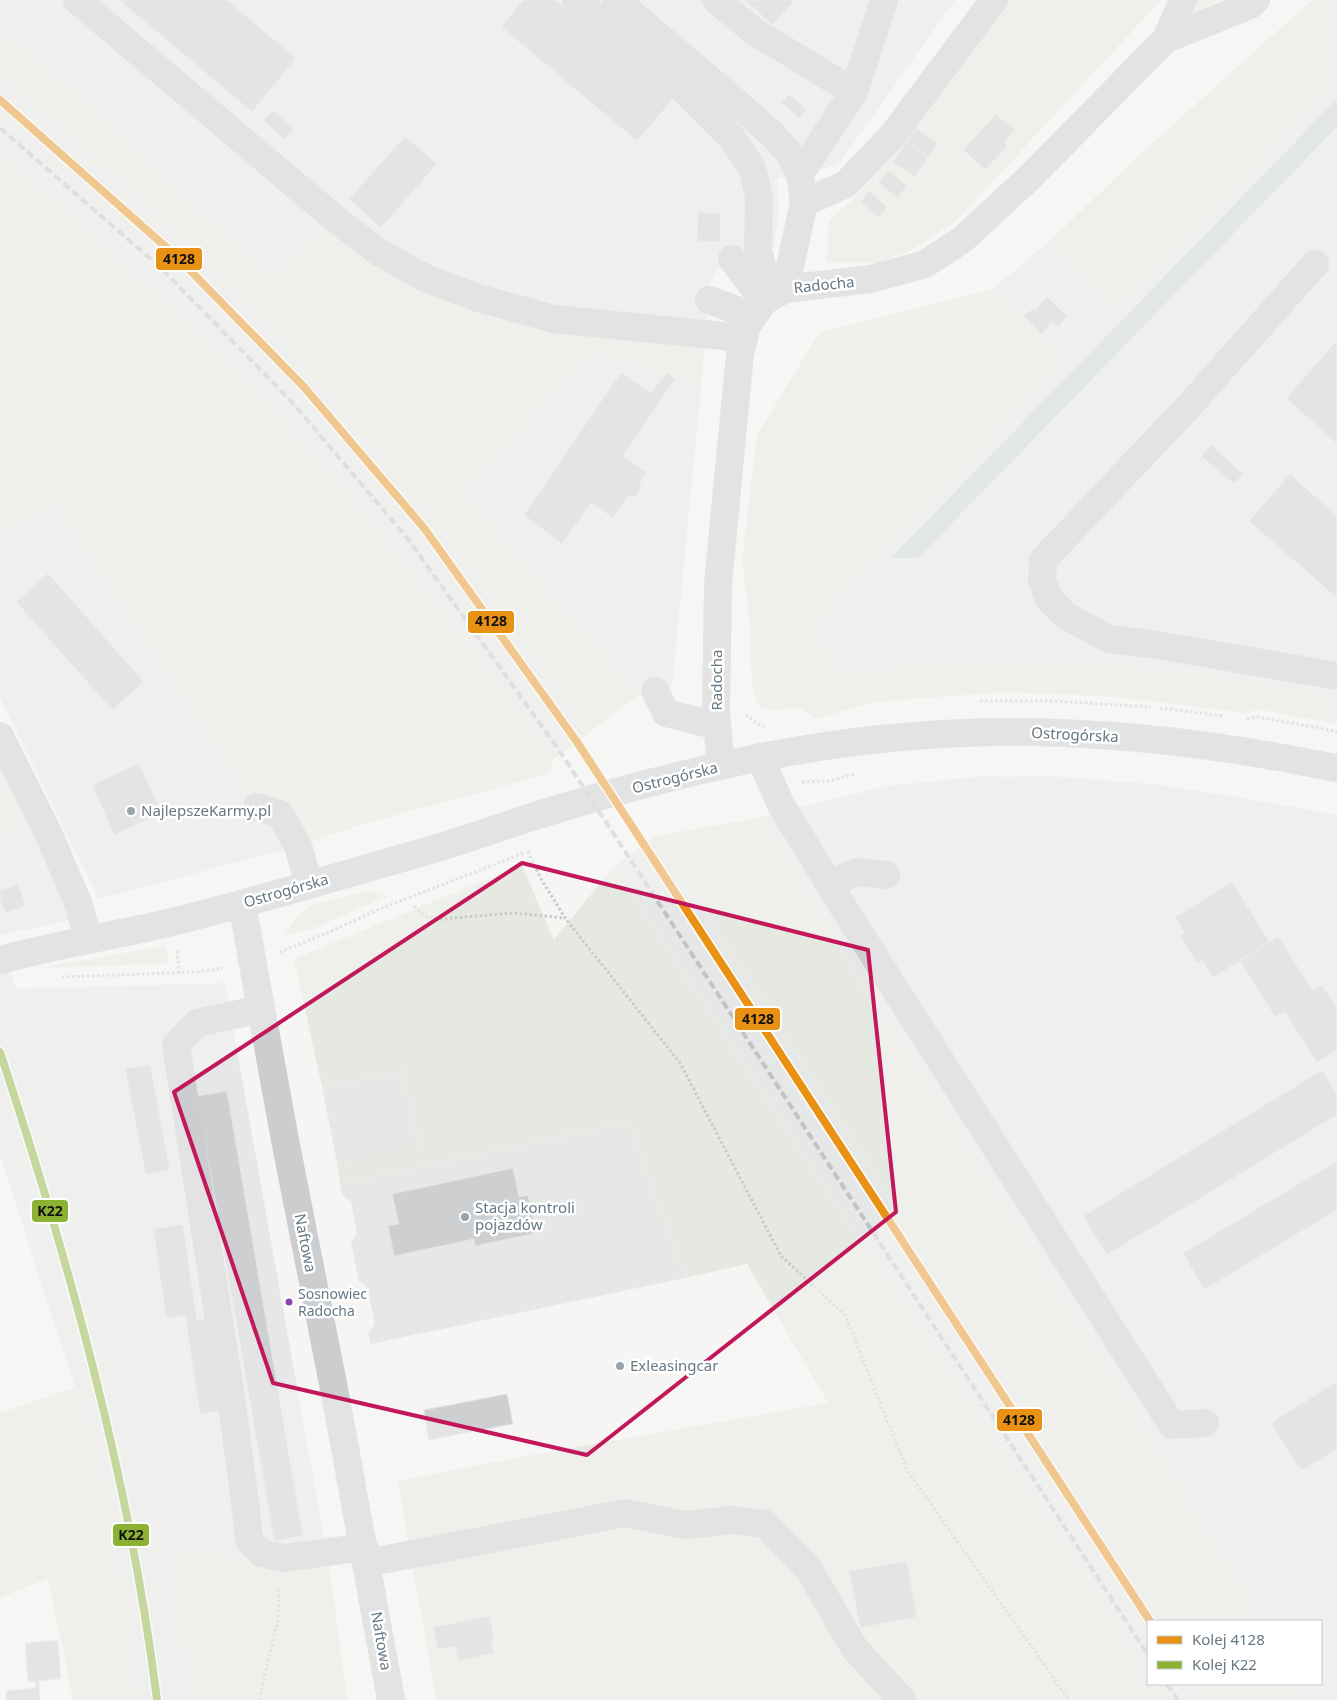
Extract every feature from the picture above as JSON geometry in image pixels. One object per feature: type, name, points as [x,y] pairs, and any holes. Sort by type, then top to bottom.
[{"type":"street","points":[[77,0],[333,217],[377,252],[425,278],[478,298],[554,319],[763,308]]},
{"type":"street","points":[[576,0],[684,90],[732,138],[752,168],[759,196],[758,251],[763,308]]},
{"type":"street","points":[[616,0],[773,134],[789,153],[800,174],[804,203],[763,308]]},
{"type":"street","points":[[716,0],[754,32],[854,92]]},
{"type":"street","points":[[800,174],[854,92],[884,0]]},
{"type":"street","points":[[804,203],[846,184],[892,136],[994,0]]},
{"type":"street","name":"Radocha","points":[[721,766],[717,726],[716,674],[718,584],[740,354],[763,308],[925,264],[962,240],[1029,178],[1166,39],[1183,0]]},
{"type":"street","points":[[1166,39],[1250,5],[1256,0]]},
{"type":"street","points":[[732,259],[763,308]]},
{"type":"street","points":[[1315,264],[1188,407],[1043,560],[1042,580],[1049,599],[1066,616],[1109,639],[1151,644],[1337,676]]},
{"type":"street","points":[[709,300],[763,308]]},
{"type":"street","points":[[655,691],[666,712],[717,726]]},
{"type":"street","name":"Ostrogórska","points":[[0,960],[169,923],[242,904],[416,854],[582,802],[721,766],[760,757],[856,742],[928,734],[1038,732],[1083,734],[1162,740],[1225,748],[1337,768]]},
{"type":"street","points":[[0,736],[49,835],[76,896],[88,940]]},
{"type":"street","points":[[760,757],[781,805],[940,1060],[1172,1425],[1205,1423]]},
{"type":"street","points":[[257,807],[280,814],[298,846],[309,884]]},
{"type":"street","points":[[830,883],[857,872],[886,875]]},
{"type":"street","name":"Naftowa","points":[[242,904],[391,1700]]},
{"type":"street","points":[[261,1009],[196,1023],[176,1045],[231,1398],[245,1502],[248,1540],[261,1553],[286,1558],[400,1555],[626,1513],[685,1524],[732,1520],[765,1524],[808,1568],[855,1649],[902,1700]]},
{"type":"path","points":[[743,709],[758,724],[772,727]]},
{"type":"path","points":[[820,781],[856,774]]},
{"type":"path","points":[[528,851],[540,877],[565,918],[680,1063],[781,1256],[845,1315],[906,1470],[1069,1700]]},
{"type":"path","points":[[414,906],[425,916],[441,919],[513,913],[565,918]]},
{"type":"path","points":[[259,1700],[278,1620],[278,1578],[286,1558]]},
{"type":"highlighted area","points":[[522,863],[868,950],[896,1212],[587,1455],[273,1383],[174,1092]]},
{"type":"shaded area","points":[[0,0],[955,0],[838,165],[777,179],[779,207],[774,247],[722,262],[710,284],[706,321],[548,306],[475,284],[393,252],[333,217],[274,285],[61,84],[0,32]]},
{"type":"shaded area","points":[[1006,0],[1161,0],[956,221],[910,251],[878,263],[827,262],[829,220],[852,201]]},
{"type":"shaded area","points":[[1197,0],[1220,0],[1188,16]]},
{"type":"shaded area","points":[[1312,0],[1337,0],[1337,78],[1117,304],[1053,238],[1137,157]]},
{"type":"shaded area","points":[[0,32],[61,84],[274,285],[341,208],[393,252],[475,284],[548,306],[706,321],[701,389],[685,379],[593,348],[458,493],[638,696],[589,732],[509,614],[422,501],[251,301],[148,200],[0,71]]},
{"type":"shaded area","points":[[0,71],[148,200],[251,301],[422,501],[509,614],[589,732],[584,737],[553,760],[449,623],[321,465],[186,325],[49,199],[0,157]]},
{"type":"shaded area","points":[[1337,78],[1337,698],[1209,675],[1172,673],[968,667],[826,672],[816,625],[829,601],[1059,363],[991,290],[1053,238],[1117,304]]},
{"type":"shaded area","points":[[1337,99],[1337,127],[918,558],[891,558]]},
{"type":"shaded area","points":[[0,157],[49,199],[186,325],[321,465],[449,623],[553,760],[548,774],[374,821],[286,849],[57,498],[0,535]]},
{"type":"shaded area","points":[[991,290],[1060,363],[829,601],[817,625],[826,672],[968,667],[1110,667],[1209,675],[1337,698],[1337,724],[1257,709],[1246,713],[1100,696],[1004,692],[873,702],[816,719],[798,708],[774,711],[759,706],[752,687],[750,624],[742,561],[757,435],[819,333]]},
{"type":"shaded area","points":[[593,348],[685,379],[701,389],[672,686],[638,696],[458,493]]},
{"type":"shaded area","points":[[57,498],[286,849],[99,899],[0,698],[0,535]]},
{"type":"shaded area","points":[[0,762],[29,822],[0,832]]},
{"type":"shaded area","points":[[994,775],[1002,777],[1047,776],[1152,784],[1337,815],[1337,1700],[1306,1700],[1297,1685],[1322,1685],[1322,1620],[1257,1620],[1106,1373],[758,818],[888,786]]},
{"type":"shaded area","points":[[758,818],[1106,1373],[1257,1620],[1164,1620],[656,836]]},
{"type":"shaded area","points":[[29,822],[71,920],[0,935],[0,832]]},
{"type":"shaded area","points":[[656,836],[1164,1620],[1147,1620],[1147,1676],[614,866]]},
{"type":"shaded area","points":[[522,865],[554,940],[614,866],[1147,1676],[1147,1685],[1153,1685],[1163,1700],[436,1700],[398,1481],[548,1452],[828,1403],[747,1264],[685,1278],[629,1122],[340,1184],[337,1163],[419,1146],[403,1071],[322,1087],[294,959]]},
{"type":"shaded area","points":[[368,891],[378,892],[387,896],[314,928],[284,935],[300,913],[314,905]]},
{"type":"shaded area","points":[[165,946],[169,963],[30,969]]},
{"type":"shaded area","points":[[0,948],[17,989],[225,983],[330,1572],[171,1550],[194,1700],[135,1700],[105,1498],[75,1387],[0,1155]]},
{"type":"shaded area","points":[[403,1071],[419,1147],[337,1163],[322,1087]]},
{"type":"shaded area","points":[[629,1122],[685,1278],[371,1344],[368,1333],[375,1324],[368,1288],[359,1281],[351,1242],[357,1233],[351,1202],[342,1194],[340,1184]]},
{"type":"shaded area","points":[[75,1387],[105,1498],[135,1700],[73,1700],[48,1578],[0,1598],[0,1413]]},
{"type":"shaded area","points":[[171,1550],[330,1572],[347,1700],[194,1700]]},
{"type":"shaded area","points":[[1153,1685],[1206,1685],[1216,1700],[1163,1700]]},
{"type":"shaded area","points":[[1206,1685],[1297,1685],[1306,1700],[1216,1700]]},
{"type":"building","points":[[119,0],[227,0],[296,58],[252,112]]},
{"type":"building","points":[[523,0],[556,0],[674,98],[637,141],[501,27]]},
{"type":"building","points":[[744,0],[795,0],[773,25]]},
{"type":"building","points":[[789,94],[807,110],[799,118],[781,102]]},
{"type":"building","points":[[273,110],[294,128],[284,140],[263,120]]},
{"type":"building","points":[[996,114],[1015,130],[1004,142],[1008,146],[985,170],[963,150]]},
{"type":"building","points":[[916,128],[938,143],[928,157],[906,142]]},
{"type":"building","points":[[405,136],[437,164],[381,228],[349,199]]},
{"type":"building","points":[[906,142],[928,157],[915,177],[893,162]]},
{"type":"building","points":[[888,170],[907,186],[897,198],[878,182]]},
{"type":"building","points":[[869,191],[887,207],[879,218],[860,202]]},
{"type":"building","points":[[698,212],[721,213],[720,242],[697,241]]},
{"type":"building","points":[[1047,296],[1067,316],[1058,327],[1052,321],[1042,335],[1023,316],[1034,308],[1036,309]]},
{"type":"building","points":[[1337,340],[1337,444],[1286,398]]},
{"type":"building","points":[[621,372],[651,393],[667,372],[675,379],[623,456],[647,472],[639,483],[642,487],[634,498],[629,495],[613,518],[591,503],[562,544],[524,515]]},
{"type":"building","points":[[1211,445],[1243,474],[1234,484],[1201,456]]},
{"type":"building","points":[[1290,474],[1337,516],[1337,598],[1249,521]]},
{"type":"building","points":[[48,573],[144,682],[112,710],[16,602]]},
{"type":"building","points":[[139,763],[162,813],[114,835],[92,785]]},
{"type":"building","points":[[1232,882],[1270,942],[1213,978],[1202,960],[1197,963],[1180,936],[1184,933],[1175,917]]},
{"type":"building","points":[[18,884],[26,906],[5,913],[0,899],[0,890]]},
{"type":"building","points":[[1278,936],[1313,990],[1322,985],[1337,1008],[1337,1050],[1317,1063],[1285,1012],[1275,1017],[1240,961]]},
{"type":"building","points":[[150,1064],[170,1170],[146,1175],[125,1069]]},
{"type":"building","points":[[1322,1070],[1337,1094],[1337,1115],[1107,1255],[1083,1216]]},
{"type":"building","points":[[227,1091],[303,1536],[274,1541],[197,1096]]},
{"type":"building","points":[[1337,1161],[1337,1210],[1204,1290],[1183,1253]]},
{"type":"building","name":"Stacja kontroli pojazdów","points":[[513,1168],[519,1197],[528,1195],[536,1233],[475,1246],[474,1239],[394,1256],[388,1226],[399,1224],[392,1194]]},
{"type":"building","points":[[183,1224],[197,1320],[210,1319],[224,1410],[200,1414],[185,1315],[166,1318],[153,1229]]},
{"type":"building","points":[[1337,1381],[1337,1449],[1303,1470],[1299,1468],[1272,1425],[1274,1421]]},
{"type":"building","points":[[507,1394],[513,1424],[429,1440],[424,1410]]},
{"type":"building","points":[[907,1561],[917,1617],[860,1628],[849,1571]]},
{"type":"building","points":[[490,1616],[494,1638],[491,1639],[494,1653],[458,1661],[455,1646],[438,1650],[433,1627]]},
{"type":"building","points":[[58,1640],[61,1679],[28,1682],[25,1643]]},
{"type":"building","points":[[39,1681],[40,1700],[3,1700],[6,1699],[6,1691],[36,1688],[35,1682]]},
{"type":"railway","points":[[0,128],[161,268],[291,401],[408,539],[561,753],[1147,1653]]},
{"type":"railway","points":[[1168,1685],[1178,1700]]},
{"type":"rail line","name":"4128","points":[[0,100],[176,256],[304,387],[424,528],[577,742],[1149,1620]]},
{"type":"rail line","name":"K22","points":[[0,1052],[73,1291],[114,1454],[131,1536],[157,1700]]},
{"type":"place","name":"NajlepszeKarmy.pl","points":[[131,811]]},
{"type":"place","name":"Stacja kontroli pojazdów","points":[[465,1217]]},
{"type":"place","name":"Sosnowiec Radocha","points":[[289,1302]]},
{"type":"place","name":"Exleasingcar","points":[[620,1366]]}]
